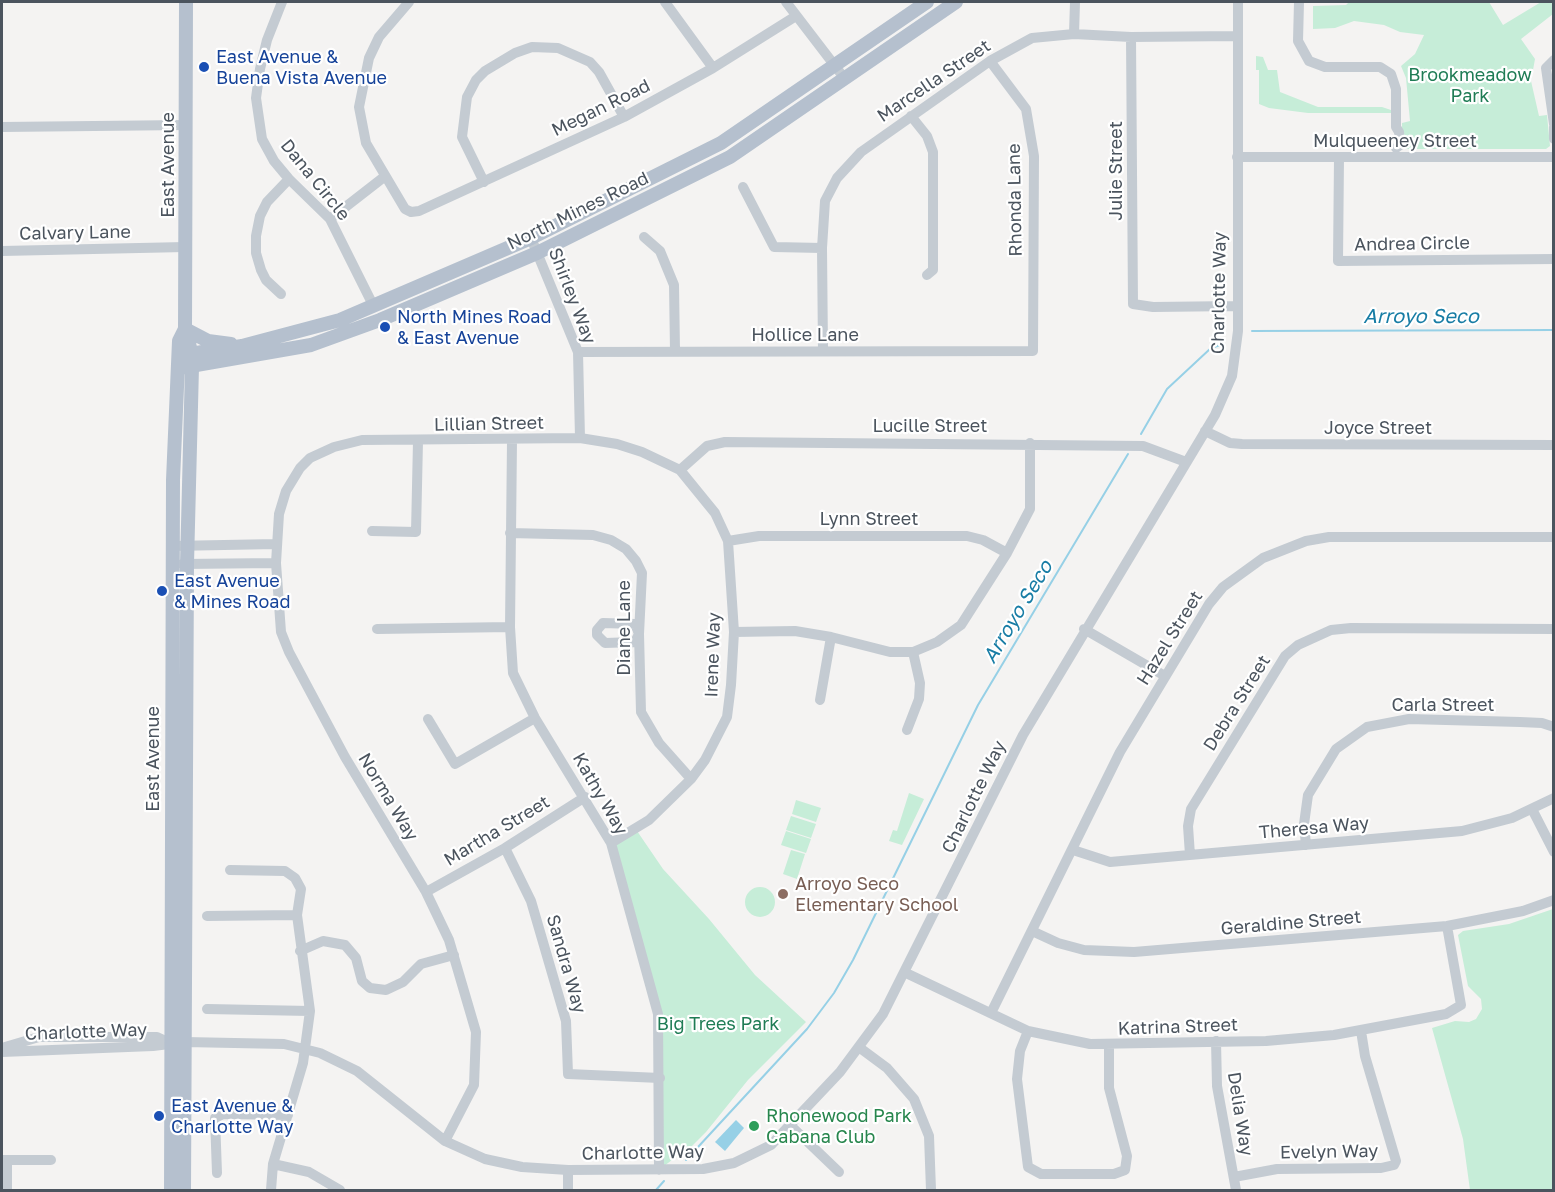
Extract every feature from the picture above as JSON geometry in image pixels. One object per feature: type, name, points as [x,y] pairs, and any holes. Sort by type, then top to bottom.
[{"type":"main road","name":"East Avenue","points":[[171,1191],[178,1042],[187,564],[185,361],[178,341],[185,329],[186,2]]},
{"type":"main road","name":"North Mines Road","points":[[185,361],[330,323],[531,238],[721,143],[927,2]]},
{"type":"main road","name":"North Mines Road","points":[[185,361],[307,346],[382,319],[537,253],[730,157],[956,2]]},
{"type":"main road","points":[[307,346],[316,337],[367,318],[374,305]]},
{"type":"main road","points":[[185,329],[208,341],[242,346]]},
{"type":"main road","name":"East Avenue","points":[[184,1191],[178,1042],[172,546],[185,361]]},
{"type":"street","name":"Dana Circle","points":[[282,2],[267,40],[256,98],[262,139],[274,161],[289,179],[330,219],[374,305]]},
{"type":"street","points":[[330,219],[384,177],[366,143],[361,125],[362,83],[369,58],[379,36],[409,2]]},
{"type":"street","points":[[665,2],[713,68]]},
{"type":"street","points":[[786,2],[845,79]]},
{"type":"street","points":[[1074,2],[1074,34]]},
{"type":"street","name":"Charlotte Way","points":[[2,1050],[39,1037],[157,1037],[178,1042],[261,1042],[305,1049],[357,1071],[445,1141],[468,1152],[505,1164],[568,1170],[683,1170],[719,1167],[747,1159],[771,1145],[860,1048],[906,972],[1023,735],[1084,629],[1205,431],[1232,376],[1238,330],[1238,2]]},
{"type":"street","points":[[1299,2],[1298,41],[1309,61],[1325,67],[1380,67],[1391,74],[1396,89],[1396,127],[1399,132],[1400,145],[1396,153]]},
{"type":"street","name":"Megan Road","points":[[384,177],[405,209],[411,212],[419,211],[624,117],[713,68],[796,16]]},
{"type":"street","name":"Marcella Street","points":[[823,351],[822,248],[825,201],[837,178],[861,152],[990,61],[1032,38],[1074,34],[1131,37],[1238,36]]},
{"type":"street","name":"Julie Street","points":[[1131,37],[1133,304],[1154,307],[1237,306]]},
{"type":"street","points":[[484,182],[462,137],[467,97],[476,80],[485,71],[515,53],[532,47],[552,47],[572,52],[590,62],[599,72],[624,117]]},
{"type":"street","points":[[1554,60],[1546,68],[1554,140]]},
{"type":"street","name":"Rhonda Lane","points":[[990,61],[1026,109],[1034,156],[1033,351]]},
{"type":"street","points":[[911,116],[927,136],[933,152],[933,270],[927,275]]},
{"type":"street","points":[[2,127],[186,125]]},
{"type":"street","name":"Mulqueeney Street","points":[[1237,157],[1339,158],[1396,153],[1554,157]]},
{"type":"street","name":"Andrea Circle","points":[[1339,158],[1338,261],[1554,259]]},
{"type":"street","points":[[281,294],[266,280],[261,270],[256,253],[256,236],[260,216],[267,202],[289,179]]},
{"type":"street","points":[[743,188],[774,247],[822,248]]},
{"type":"street","points":[[644,237],[660,251],[674,285],[675,351]]},
{"type":"street","name":"Shirley Way","points":[[531,238],[578,352],[580,438]]},
{"type":"street","name":"Calvary Lane","points":[[2,251],[185,247]]},
{"type":"street","name":"Hollice Lane","points":[[578,352],[1033,351]]},
{"type":"street","name":"Joyce Street","points":[[1205,431],[1230,443],[1242,444],[1554,446]]},
{"type":"street","name":"Lillian Street","points":[[300,468],[310,458],[334,447],[362,440],[512,441],[580,438],[617,444],[642,452],[680,470]]},
{"type":"street","points":[[372,531],[416,532],[418,441]]},
{"type":"street","name":"Kathy Way","points":[[512,441],[510,627],[513,673],[535,718],[611,843],[658,1014],[664,1170]]},
{"type":"street","name":"Lucille Street","points":[[680,470],[707,446],[725,442],[1030,443],[1143,446],[1186,462]]},
{"type":"street","points":[[734,632],[795,631],[831,637],[890,652],[913,652],[937,642],[961,624],[1007,554],[1030,509],[1030,443]]},
{"type":"street","name":"Norma Way","points":[[300,468],[286,491],[279,514],[276,563],[281,632],[289,652],[345,757],[426,892],[449,940],[476,1032],[474,1085],[445,1141]]},
{"type":"street","name":"Irene Way","points":[[611,843],[650,820],[691,779],[705,760],[727,717],[734,632],[728,541],[715,513],[680,470]]},
{"type":"street","name":"Diane Lane","points":[[510,533],[593,535],[611,540],[626,549],[642,573],[639,634],[641,712],[659,743],[691,779]]},
{"type":"street","name":"Lynn Street","points":[[728,541],[759,536],[967,536],[983,540],[1007,554]]},
{"type":"street","name":"Hazel Street","points":[[992,1013],[1099,791],[1165,676],[1209,604],[1224,586],[1263,558],[1291,546],[1329,537],[1554,537]]},
{"type":"street","points":[[172,546],[276,544]]},
{"type":"street","points":[[172,564],[276,563]]},
{"type":"street","points":[[377,629],[510,627]]},
{"type":"street","name":"Debra Street","points":[[1190,855],[1188,826],[1191,809],[1285,656],[1298,645],[1331,630],[1351,628],[1554,629]]},
{"type":"street","points":[[1084,629],[1165,676]]},
{"type":"street","points":[[820,700],[831,637]]},
{"type":"street","points":[[907,730],[920,699],[920,683],[913,652]]},
{"type":"street","points":[[428,719],[455,764],[535,718]]},
{"type":"street","name":"Carla Street","points":[[1306,845],[1304,824],[1308,795],[1336,749],[1367,727],[1409,719],[1542,723],[1554,727]]},
{"type":"street","name":"Martha Street","points":[[426,892],[506,848],[585,797]]},
{"type":"street","name":"Theresa Way","points":[[1072,850],[1110,862],[1462,831],[1512,818],[1554,798]]},
{"type":"street","points":[[1532,809],[1554,852]]},
{"type":"street","name":"Sandra Way","points":[[506,848],[531,901],[566,1021],[567,1074],[660,1078]]},
{"type":"street","points":[[230,870],[285,871],[295,878],[301,889],[297,915],[300,951],[310,1011],[303,1063],[273,1164],[271,1191]]},
{"type":"street","name":"Geraldine Street","points":[[1032,931],[1058,943],[1107,953],[1447,926],[1523,911],[1554,900]]},
{"type":"street","points":[[207,916],[297,915]]},
{"type":"street","name":"Katrina Street","points":[[906,972],[1028,1031],[1062,1040],[1109,1045],[1266,1041],[1360,1031],[1446,1014],[1461,1005],[1447,926]]},
{"type":"street","points":[[300,951],[323,941],[345,945],[356,958],[362,981],[370,988],[386,990],[403,982],[421,964],[453,956]]},
{"type":"street","points":[[207,1009],[310,1011]]},
{"type":"street","points":[[1028,1031],[1020,1051],[1017,1079],[1028,1167],[1041,1174],[1114,1174],[1125,1170],[1127,1156],[1109,1088],[1109,1045]]},
{"type":"street","name":"Evelyn Way","points":[[1234,1177],[1277,1169],[1381,1168],[1394,1165],[1394,1153],[1365,1056],[1360,1031]]},
{"type":"street","name":"Delia Way","points":[[1216,1041],[1217,1086],[1236,1191]]},
{"type":"street","points":[[860,1048],[887,1068],[914,1099],[929,1136],[932,1191]]},
{"type":"street","points":[[217,1173],[215,1118],[223,1114],[288,1115]]},
{"type":"street","points":[[790,1125],[838,1172]]},
{"type":"street","points":[[7,1191],[4,1160],[51,1160]]},
{"type":"street","points":[[273,1164],[309,1172],[340,1191]]},
{"type":"street","points":[[568,1170],[568,1191]]},
{"type":"green space","name":"Brookmeadow Park","points":[[1349,2],[1489,2],[1503,25],[1541,2],[1553,2],[1553,14],[1521,39],[1535,59],[1531,81],[1539,116],[1547,115],[1550,146],[1546,149],[1402,149],[1402,123],[1410,121],[1406,78],[1401,66],[1415,54],[1424,35],[1400,32],[1384,25],[1354,21],[1335,28],[1313,29],[1313,6],[1346,5]]},
{"type":"green space","points":[[1256,56],[1263,57],[1268,70],[1277,70],[1280,92],[1318,107],[1382,107],[1391,110],[1391,113],[1308,113],[1269,108],[1259,104],[1259,70],[1256,70]]},
{"type":"green space","points":[[909,793],[924,799],[902,845],[889,841],[893,830],[897,831]]},
{"type":"green space","points":[[796,800],[821,808],[816,822],[792,814]]},
{"type":"green space","points":[[791,816],[816,824],[811,838],[786,830]]},
{"type":"green space","name":"Big Trees Park","points":[[635,828],[663,869],[709,919],[755,975],[806,1022],[748,1080],[706,1132],[682,1156],[677,1156],[659,1170],[658,1014],[611,843]]},
{"type":"green space","points":[[786,831],[811,839],[806,853],[781,845]]},
{"type":"green space","points":[[791,850],[805,854],[797,879],[783,874]]},
{"type":"green space","points":[[760,887],[771,891],[775,902],[771,913],[760,917],[749,913],[745,902],[749,891]]},
{"type":"green space","points":[[1553,909],[1553,1190],[1470,1190],[1463,1139],[1432,1028],[1455,1021],[1469,1022],[1476,1019],[1482,1009],[1481,999],[1468,986],[1458,935],[1463,931],[1509,924]]},
{"type":"water","points":[[736,1120],[744,1128],[725,1151],[715,1142]]},
{"type":"waterway","name":"Arroyo Seco","points":[[1252,331],[1554,330]]},
{"type":"waterway","name":"Arroyo Seco","points":[[1141,434],[1167,389],[1211,348],[1224,344]]},
{"type":"waterway","points":[[686,1160],[807,1029],[834,993],[853,960],[978,705],[1128,454]]},
{"type":"waterway","name":"Arroyo Seco","points":[[656,1190],[664,1181]]},
{"type":"place","name":"East Avenue & Buena Vista Avenue","points":[[204,67]]},
{"type":"place","name":"North Mines Road & East Avenue","points":[[385,327]]},
{"type":"place","name":"East Avenue & Mines Road","points":[[162,591]]},
{"type":"place","name":"Arroyo Seco Elementary School","points":[[783,894]]},
{"type":"place","name":"East Avenue & Charlotte Way","points":[[159,1116]]},
{"type":"place","name":"Rhonewood Park Cabana Club","points":[[754,1126]]}]
